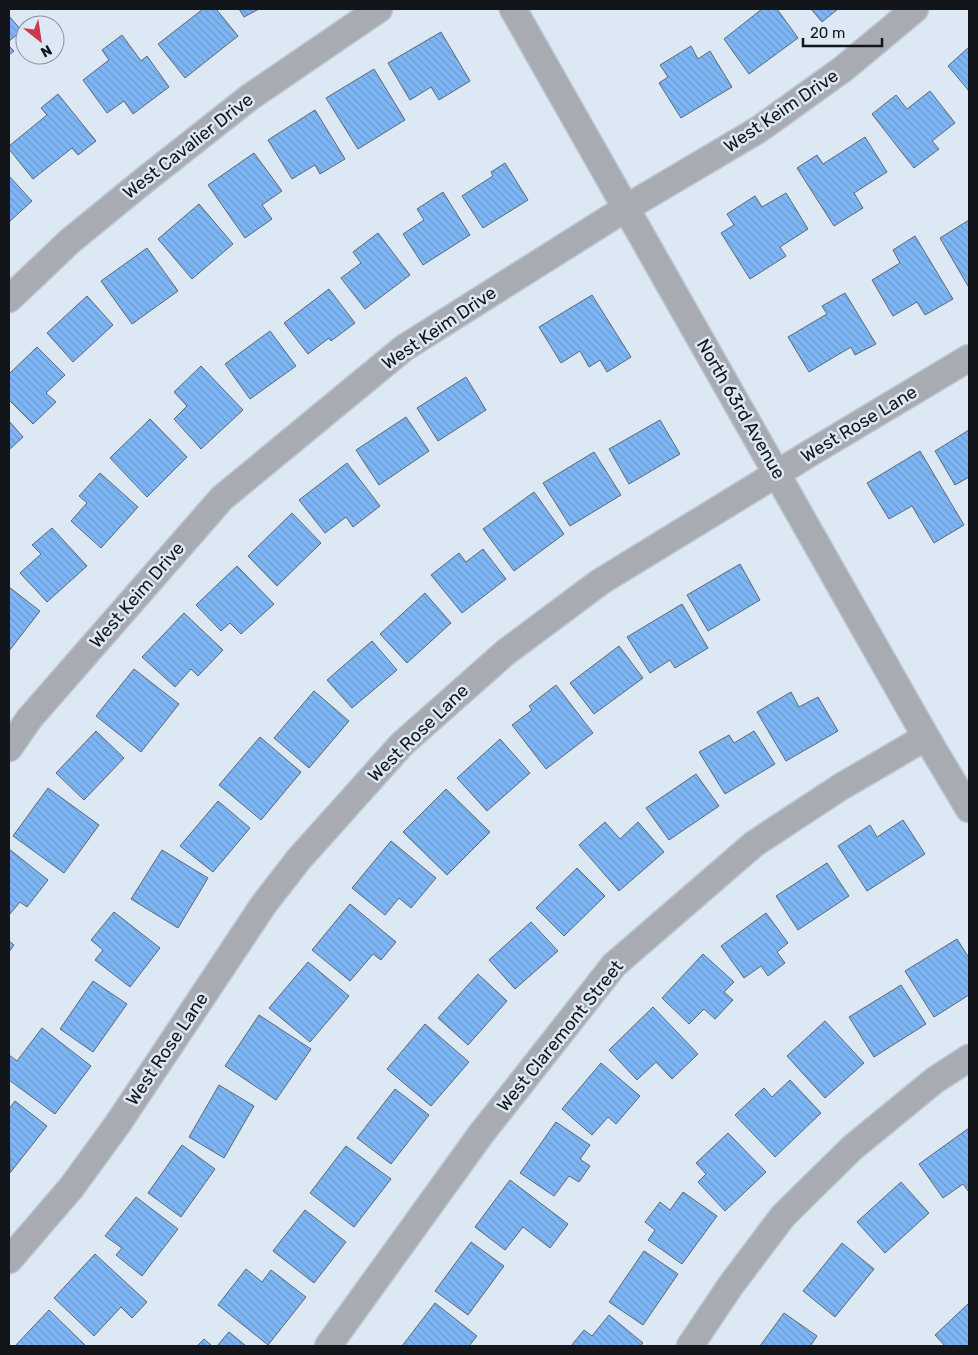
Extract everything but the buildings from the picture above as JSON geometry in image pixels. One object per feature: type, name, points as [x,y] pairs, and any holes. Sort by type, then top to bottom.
[{"type":"street","name":"West Cavalier Drive","points":[[9,299],[70,241],[219,122],[288,71],[380,9]]},
{"type":"street","name":"North 63rd Avenue","points":[[513,9],[926,737],[969,809]]},
{"type":"street","name":"West Keim Drive","points":[[9,748],[30,718],[222,498],[404,348],[626,208],[758,130],[843,69],[915,9]]},
{"type":"street","name":"West Rose Lane","points":[[9,1260],[70,1188],[111,1133],[276,889],[310,846],[402,744],[506,652],[600,582],[969,358]]},
{"type":"street","name":"West Claremont Street","points":[[328,1346],[481,1134],[614,965],[754,844],[839,788],[926,737]]},
{"type":"street","points":[[690,1346],[731,1286],[783,1216],[852,1148],[935,1080],[969,1058]]}]
